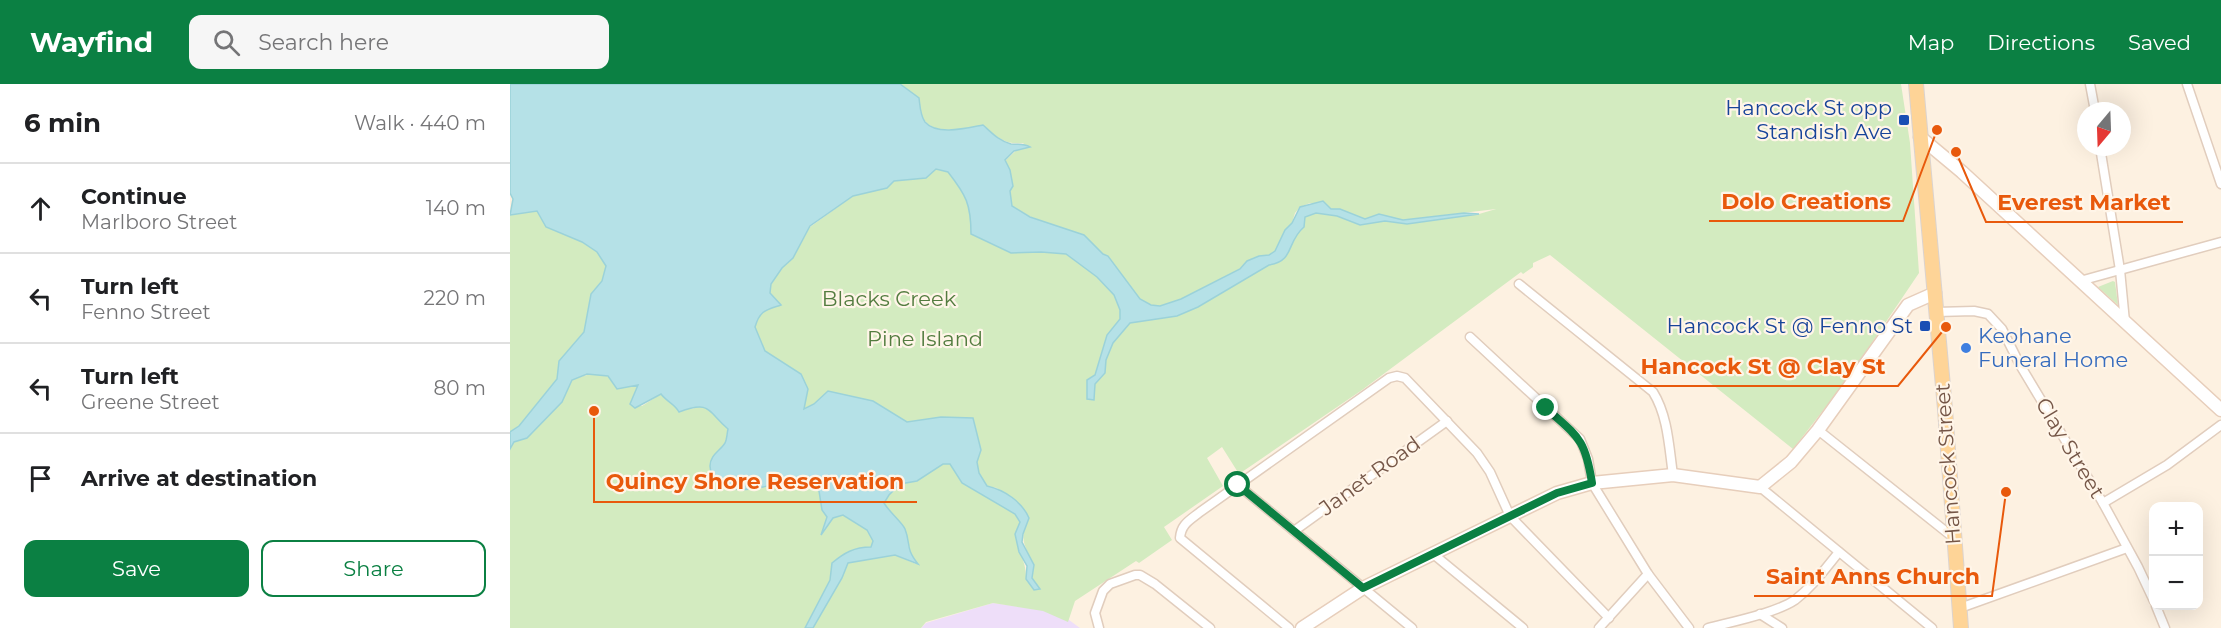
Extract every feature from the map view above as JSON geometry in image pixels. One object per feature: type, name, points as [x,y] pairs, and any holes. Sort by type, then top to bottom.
[{"type":"main road","name":"Hancock Street","points":[[1916,84],[1961,628]]},
{"type":"street","points":[[2091,84],[2094,102]]},
{"type":"street","points":[[2187,84],[2221,184]]},
{"type":"street","points":[[1920,137],[1962,172],[2221,410]]},
{"type":"street","points":[[2101,156],[2120,270],[2125,322]]},
{"type":"street","points":[[2080,281],[2221,242]]},
{"type":"street","points":[[1519,284],[1653,392],[1660,403],[1664,418],[1673,475]]},
{"type":"street","points":[[1760,487],[1791,462],[1818,430],[1908,305],[1935,293]]},
{"type":"street","name":"Clay Street","points":[[1936,312],[1974,311],[1988,314],[2002,329],[2020,365],[2103,503],[2149,590]]},
{"type":"street","points":[[1470,337],[1580,439],[1588,459],[1592,483],[1648,574],[1689,628]]},
{"type":"street","points":[[1289,628],[1180,538],[1184,524],[1389,378],[1397,376],[1405,378],[1477,453],[1490,472],[1510,516],[1609,618]]},
{"type":"street","name":"Janet Road","points":[[1294,531],[1447,421]]},
{"type":"street","points":[[2103,503],[2167,465],[2221,425]]},
{"type":"street","points":[[1818,430],[1954,538]]},
{"type":"street","points":[[1302,628],[1363,588],[1557,493],[1592,483],[1673,475],[1760,487],[1932,628]]},
{"type":"street","points":[[1238,485],[1412,628]]},
{"type":"street","points":[[1960,608],[2127,548]]},
{"type":"street","points":[[1707,628],[1760,614],[1793,601],[1812,585],[1839,552]]},
{"type":"street","points":[[1432,553],[1523,628]]},
{"type":"street","points":[[1599,628],[1648,574]]},
{"type":"street","points":[[1099,628],[1095,613],[1103,591],[1110,584],[1140,575],[1155,584],[1209,628]]},
{"type":"street","points":[[2158,610],[2165,628]]},
{"type":"street","points":[[1760,614],[1782,628]]},
{"type":"shaded area","points":[[993,603],[1058,612],[1080,628],[921,628],[926,623]]},
{"type":"green space","points":[[900,84],[1901,84],[1910,143],[1919,273],[1846,381],[1793,449],[1550,255],[1533,263],[1533,267],[1523,274],[1521,272],[1362,390],[1239,474],[1222,447],[1207,458],[1223,486],[1164,527],[1172,540],[1139,563],[1136,561],[1075,601],[1068,622],[1043,611],[993,603],[926,622],[921,628],[813,628],[842,578],[848,563],[895,555],[916,564],[903,526],[884,503],[901,484],[917,481],[943,464],[950,464],[962,483],[1014,513],[997,488],[987,486],[979,473],[977,462],[981,450],[973,418],[907,423],[873,401],[814,404],[803,409],[801,374],[765,351],[755,327],[764,312],[781,305],[770,293],[771,284],[782,268],[793,258],[810,227],[853,196],[887,188],[893,181],[926,178],[936,169],[948,172],[963,191],[971,211],[1041,252],[1066,254],[1097,277],[1114,295],[1120,310],[1120,319],[1107,335],[1095,375],[1087,380],[1087,399],[1094,399],[1095,384],[1105,373],[1106,360],[1113,343],[1130,323],[1177,316],[1198,307],[1269,265],[1277,263],[1287,255],[1294,239],[1303,227],[1304,217],[1316,213],[1337,216],[1360,225],[1385,221],[1407,224],[1479,214],[1496,209],[1403,220],[1379,214],[1365,219],[1310,203],[1300,207],[1295,213],[1292,223],[1285,230],[1275,251],[1269,255],[1259,256],[1240,269],[1181,300],[1160,306],[1151,305],[1140,299],[1108,256],[1084,236],[1031,217],[1012,206],[1010,191],[1013,186],[1010,170],[1005,161],[1024,143],[1011,143],[1001,139],[983,125],[952,130],[930,126],[922,116],[919,98]],"holes":[[[1017,516],[1025,528],[1023,535],[1032,563],[1032,578],[1026,579],[1026,571],[1018,545],[1017,531],[1020,522]]]},
{"type":"green space","points":[[537,211],[547,227],[582,242],[597,252],[606,266],[602,281],[591,294],[584,332],[574,343],[572,380],[595,374],[630,387],[638,384],[630,404],[642,406],[661,394],[678,407],[708,409],[728,429],[725,443],[714,455],[714,480],[732,489],[746,490],[784,480],[803,479],[819,491],[822,510],[827,517],[823,532],[833,518],[843,515],[867,530],[873,541],[871,548],[862,547],[832,563],[830,580],[805,628],[510,628],[510,215]]},
{"type":"green space","points":[[2115,282],[2118,305],[2098,287]]},
{"type":"water","points":[[510,84],[900,84],[919,98],[922,116],[930,126],[952,130],[983,125],[1003,141],[1030,147],[1014,151],[1005,160],[1010,170],[1013,186],[1010,191],[1012,206],[1030,217],[1084,235],[1108,256],[1140,299],[1151,305],[1160,306],[1181,299],[1240,269],[1247,261],[1269,255],[1275,251],[1300,207],[1323,201],[1331,209],[1340,209],[1365,219],[1379,214],[1403,220],[1464,213],[1479,214],[1407,224],[1385,221],[1360,225],[1337,216],[1316,213],[1305,217],[1304,227],[1298,233],[1287,255],[1277,263],[1269,265],[1198,307],[1177,316],[1130,323],[1113,343],[1106,360],[1105,373],[1095,384],[1094,400],[1087,399],[1087,380],[1095,375],[1107,335],[1120,319],[1120,310],[1114,295],[1097,277],[1066,254],[1011,253],[971,234],[966,200],[948,172],[936,169],[926,178],[894,181],[887,188],[853,196],[810,226],[793,258],[782,268],[771,284],[770,293],[781,305],[764,312],[755,327],[765,351],[801,374],[808,389],[804,409],[814,404],[828,391],[873,401],[907,422],[941,417],[973,418],[981,450],[977,462],[979,473],[987,486],[1000,490],[1012,498],[1029,518],[1022,542],[1034,565],[1032,578],[1040,589],[1034,590],[1026,579],[1027,566],[1019,552],[1015,534],[1020,522],[1015,514],[962,483],[950,464],[943,464],[917,481],[900,484],[884,503],[905,529],[910,550],[918,564],[895,555],[848,563],[842,578],[813,628],[805,628],[830,580],[832,563],[850,551],[871,547],[873,541],[867,530],[843,515],[833,518],[821,535],[827,517],[822,510],[819,491],[803,479],[782,480],[766,486],[747,489],[730,488],[716,482],[712,475],[710,462],[725,443],[728,429],[708,409],[697,407],[679,412],[661,394],[635,408],[630,404],[638,385],[617,389],[608,376],[587,374],[572,380],[562,402],[527,438],[514,442],[510,449],[510,432],[519,426],[557,379],[559,361],[584,332],[591,294],[602,281],[606,266],[597,252],[582,242],[546,227],[537,211],[510,215],[513,199],[510,193]]},
{"type":"place","name":"Hancock St opp Standish Ave","points":[[1904,120]]},
{"type":"place","name":"Dolo Creations","points":[[1937,130]]},
{"type":"place","name":"Everest Market","points":[[1956,152]]},
{"type":"place","name":"Hancock St @ Fenno St","points":[[1925,326]]},
{"type":"place","name":"Hancock St @ Clay St","points":[[1946,327]]},
{"type":"place","name":"Keohane Funeral Home","points":[[1966,348]]},
{"type":"place","name":"Quincy Shore Reservation","points":[[594,411]]},
{"type":"place","name":"Saint Anns Church","points":[[2006,492]]},
{"type":"route","points":[[1238,485],[1363,588],[1557,493],[1592,483],[1586,450],[1580,439],[1546,408]]},
{"type":"park label","name":"Blacks Creek","points":[[889,299]]},
{"type":"park label","name":"Pine Island","points":[[925,339]]}]
